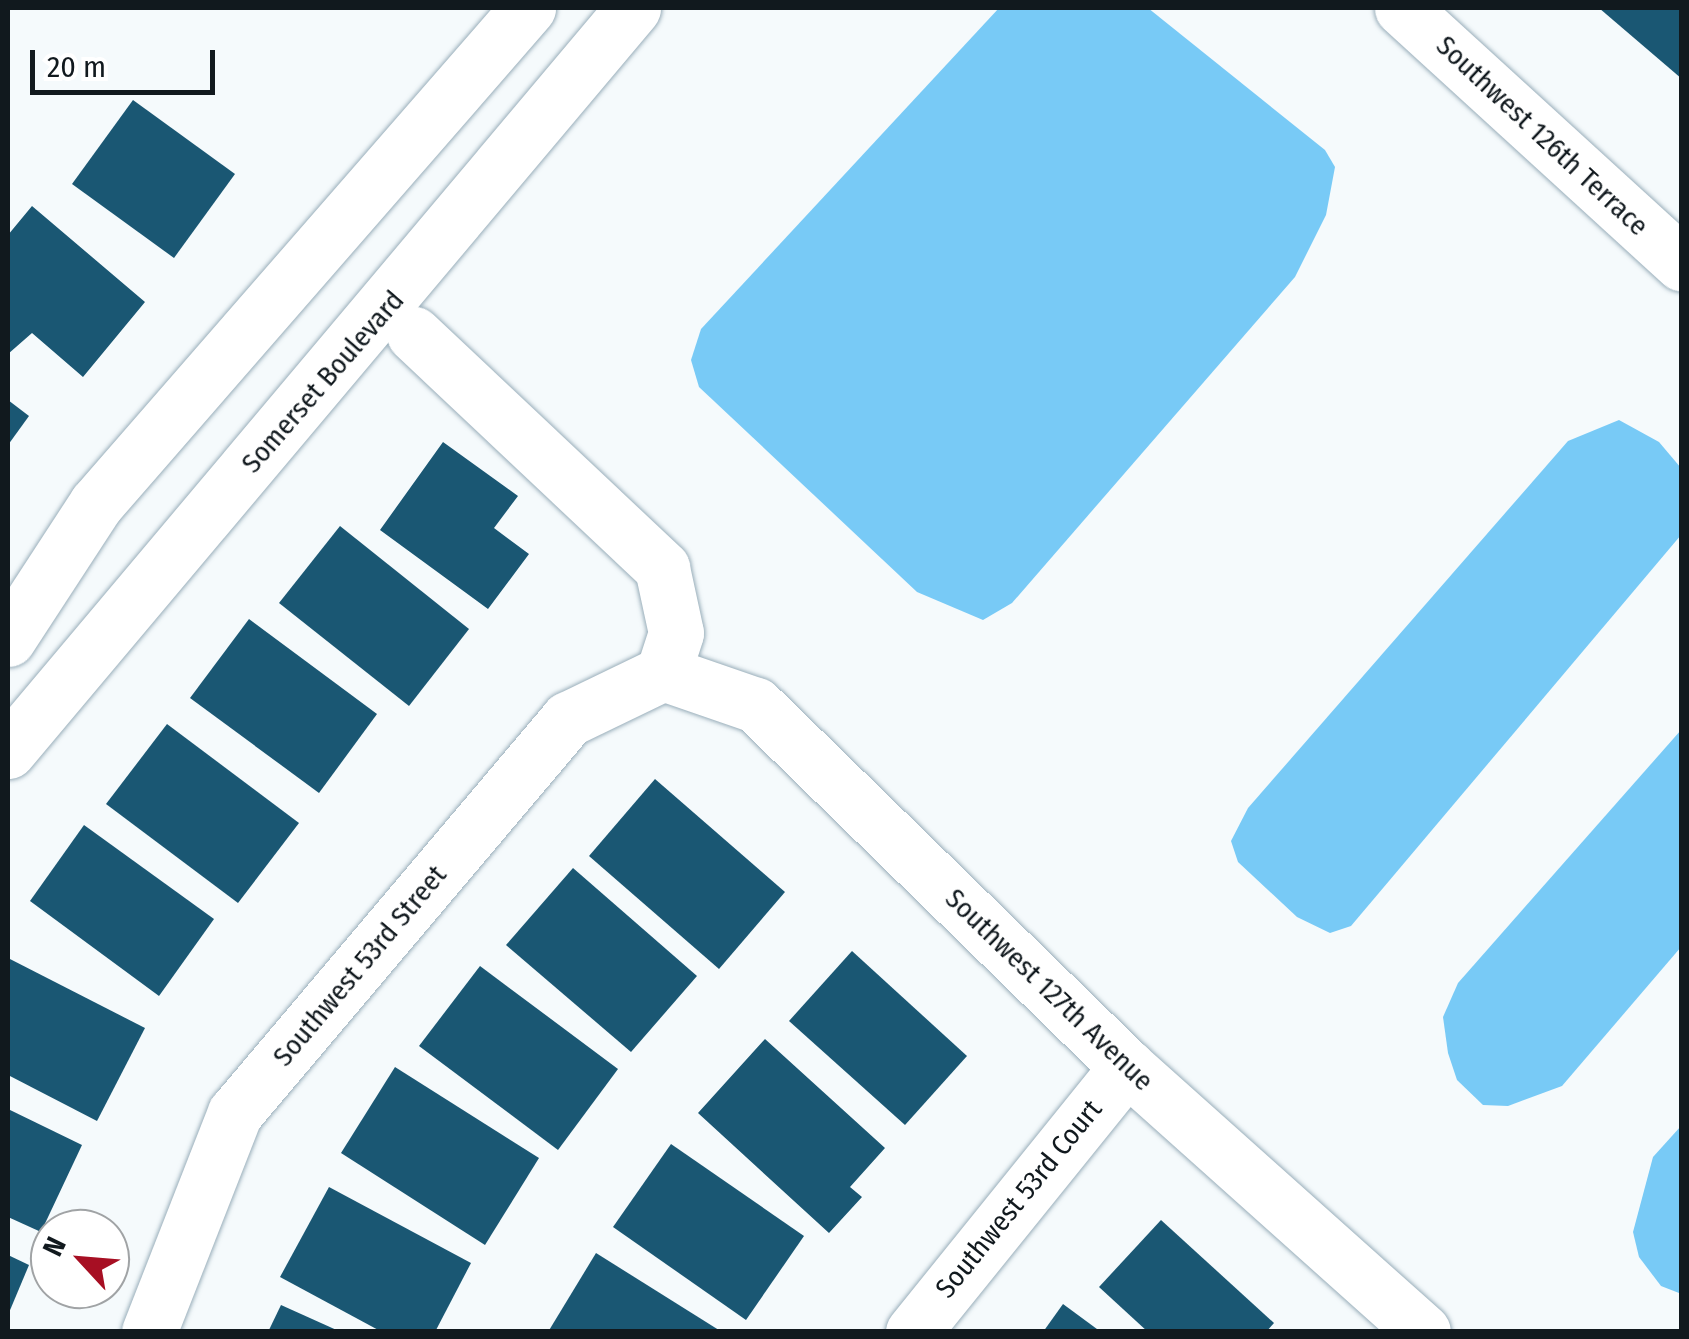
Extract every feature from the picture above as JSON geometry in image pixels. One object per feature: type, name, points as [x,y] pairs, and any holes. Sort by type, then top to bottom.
[{"type":"street","points":[[8,639],[96,504],[528,8]]},
{"type":"street","name":"Somerset Boulevard","points":[[8,752],[389,307],[632,8]]},
{"type":"street","name":"Southwest 126th Terrace","points":[[1402,8],[1682,264]]},
{"type":"street","points":[[414,334],[662,568],[676,633],[663,673]]},
{"type":"street","name":"Southwest 127th Avenue","points":[[663,673],[756,705],[1127,1067],[1423,1332]]},
{"type":"street","name":"Southwest 53rd Street","points":[[148,1332],[236,1112],[568,719],[663,673]]},
{"type":"street","name":"Southwest 53rd Court","points":[[914,1332],[1127,1067]]},
{"type":"water","points":[[999,8],[1148,8],[1325,150],[1335,167],[1326,215],[1295,277],[1012,603],[983,620],[917,592],[699,387],[691,360],[701,329]]},
{"type":"water","points":[[1619,420],[1659,442],[1681,468],[1681,535],[1351,926],[1330,933],[1297,917],[1238,862],[1231,841],[1248,808],[1568,441]]},
{"type":"water","points":[[1681,730],[1681,947],[1562,1086],[1508,1106],[1483,1105],[1457,1080],[1448,1053],[1443,1017],[1458,983]]},
{"type":"water","points":[[1681,1126],[1679,1293],[1661,1286],[1639,1257],[1633,1232],[1653,1157]]},
{"type":"building","points":[[1599,8],[1682,8],[1682,79]]},
{"type":"building","points":[[133,100],[235,174],[174,258],[72,184]]},
{"type":"building","points":[[32,206],[145,302],[83,377],[32,333],[8,354],[8,235]]},
{"type":"building","points":[[8,400],[29,416],[8,445]]},
{"type":"building","points":[[443,442],[518,496],[494,528],[529,554],[488,609],[380,530]]},
{"type":"building","points":[[340,526],[469,629],[409,706],[279,603]]},
{"type":"building","points":[[249,619],[377,714],[319,793],[190,698]]},
{"type":"building","points":[[167,724],[299,823],[238,903],[106,804]]},
{"type":"building","points":[[655,779],[785,892],[719,969],[589,856]]},
{"type":"building","points":[[84,825],[214,919],[159,996],[30,901]]},
{"type":"building","points":[[573,868],[697,976],[631,1052],[506,945]]},
{"type":"building","points":[[852,951],[967,1056],[905,1125],[789,1021]]},
{"type":"building","points":[[8,958],[145,1028],[97,1121],[8,1075]]},
{"type":"building","points":[[480,966],[618,1069],[558,1150],[419,1046]]},
{"type":"building","points":[[765,1039],[885,1148],[850,1187],[862,1197],[829,1233],[698,1113]]},
{"type":"building","points":[[395,1067],[539,1158],[485,1245],[341,1153]]},
{"type":"building","points":[[8,1109],[82,1145],[52,1209],[30,1209],[30,1227],[8,1217]]},
{"type":"building","points":[[671,1144],[804,1236],[746,1320],[613,1227]]},
{"type":"building","points":[[329,1187],[471,1263],[435,1332],[382,1332],[280,1277]]},
{"type":"building","points":[[1161,1220],[1274,1323],[1266,1332],[1148,1332],[1099,1287]]},
{"type":"building","points":[[596,1253],[722,1332],[548,1332]]},
{"type":"building","points":[[8,1255],[29,1265],[8,1315]]},
{"type":"building","points":[[1063,1304],[1101,1332],[1043,1332]]},
{"type":"building","points":[[281,1305],[341,1332],[268,1332]]}]
